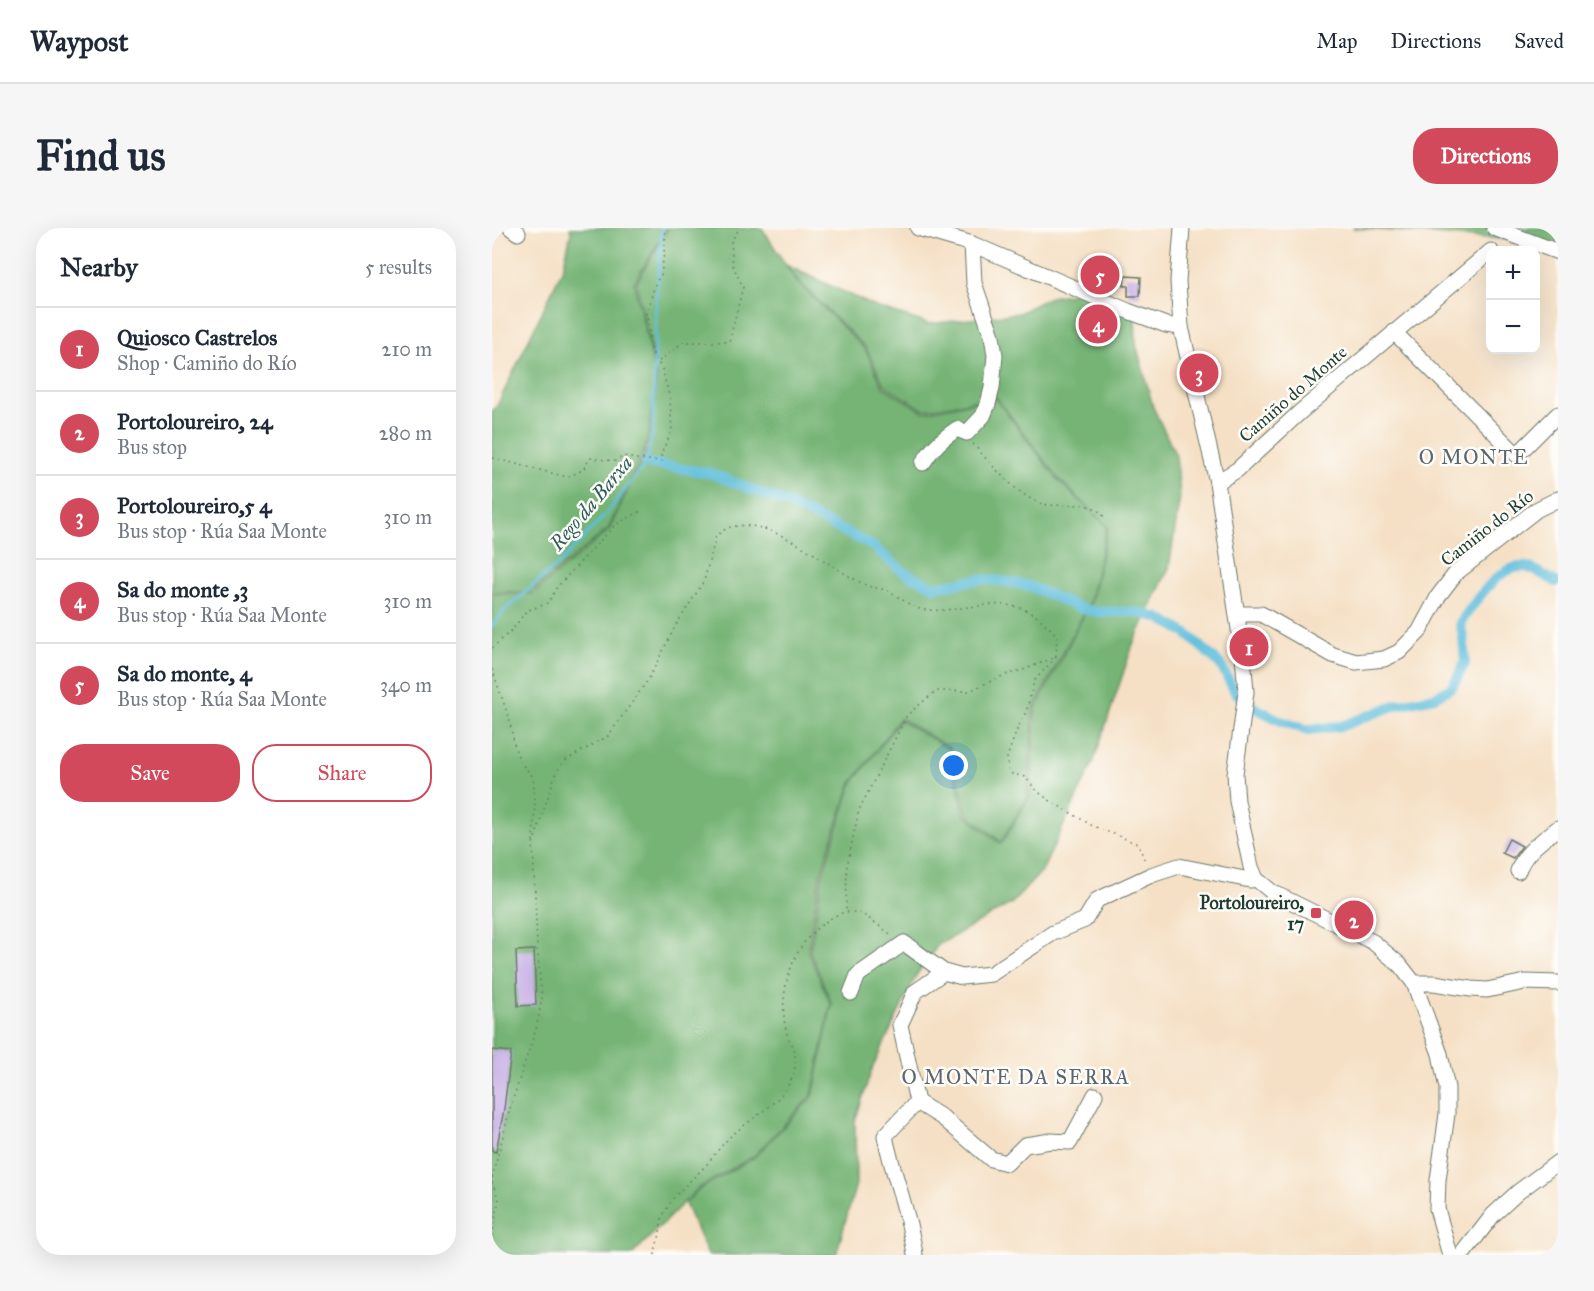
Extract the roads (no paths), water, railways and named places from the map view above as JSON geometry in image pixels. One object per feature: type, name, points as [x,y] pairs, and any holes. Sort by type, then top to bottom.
[{"type":"street","points":[[918,228],[952,233],[972,244],[1128,311],[1166,325],[1181,327]]},
{"type":"street","points":[[1182,228],[1178,280],[1181,327],[1216,482],[1243,656],[1246,692],[1238,744],[1236,783],[1251,867],[1256,879],[1272,892],[1373,942],[1400,965],[1414,984],[1437,1044],[1448,1088],[1437,1209],[1450,1255]]},
{"type":"street","points":[[1494,228],[1558,252]]},
{"type":"street","name":"Camiño do Monte","points":[[1497,246],[1509,235]]},
{"type":"street","points":[[923,463],[942,439],[957,429],[967,433],[983,416],[992,388],[995,355],[992,336],[974,283],[972,244]]},
{"type":"street","name":"Camiño do Monte","points":[[1216,482],[1237,470],[1299,413],[1486,255]]},
{"type":"street","points":[[1394,333],[1517,455],[1558,414]]},
{"type":"street","name":"Camiño do Río","points":[[1237,614],[1261,614],[1333,656],[1356,662],[1384,659],[1398,652],[1419,632],[1438,595],[1456,573],[1536,510],[1558,499]]},
{"type":"street","points":[[1518,871],[1527,854],[1558,828]]},
{"type":"street","points":[[851,993],[858,975],[904,943],[944,972],[962,977],[991,974],[1053,933],[1085,920],[1097,900],[1151,875],[1179,866],[1250,880],[1256,879]]},
{"type":"street","points":[[944,972],[915,992],[900,1024],[917,1102],[943,1118],[991,1159],[1007,1163],[1025,1145],[1051,1141],[1070,1142],[1095,1095]]},
{"type":"street","points":[[1414,984],[1434,983],[1487,990],[1525,982],[1558,983]]},
{"type":"street","points":[[915,1255],[913,1238],[885,1136],[917,1102]]},
{"type":"street","points":[[1462,1255],[1493,1215],[1518,1192],[1558,1162]]},
{"type":"waterway","name":"Rego da Barxa","points":[[492,626],[504,611],[561,562],[606,514],[646,463],[653,431],[656,306],[662,228]]},
{"type":"waterway","points":[[646,463],[710,473],[789,504],[871,545],[904,572],[934,587],[981,579],[1009,582],[1032,587],[1079,608],[1096,612],[1136,612],[1159,618],[1186,633],[1220,664],[1235,692],[1255,708],[1281,721],[1308,730],[1342,726],[1396,705],[1435,697],[1452,687],[1465,663],[1460,623],[1488,586],[1506,571],[1516,567],[1530,568],[1556,582]]},
{"type":"place","name":"Sa do monte, 4","points":[[1100,275]]},
{"type":"place","name":"Sa do monte ,3","points":[[1098,324]]},
{"type":"place","name":"Portoloureiro,5 4","points":[[1199,373]]},
{"type":"place","name":"Quiosco Castrelos","points":[[1249,647]]},
{"type":"place","name":"Portoloureiro, 17","points":[[1316,913]]},
{"type":"place","name":"Portoloureiro, 24","points":[[1354,920]]},
{"type":"district","name":"O MONTE","points":[[1474,457]]},
{"type":"district","name":"O MONTE DA SERRA","points":[[1016,1077]]}]
